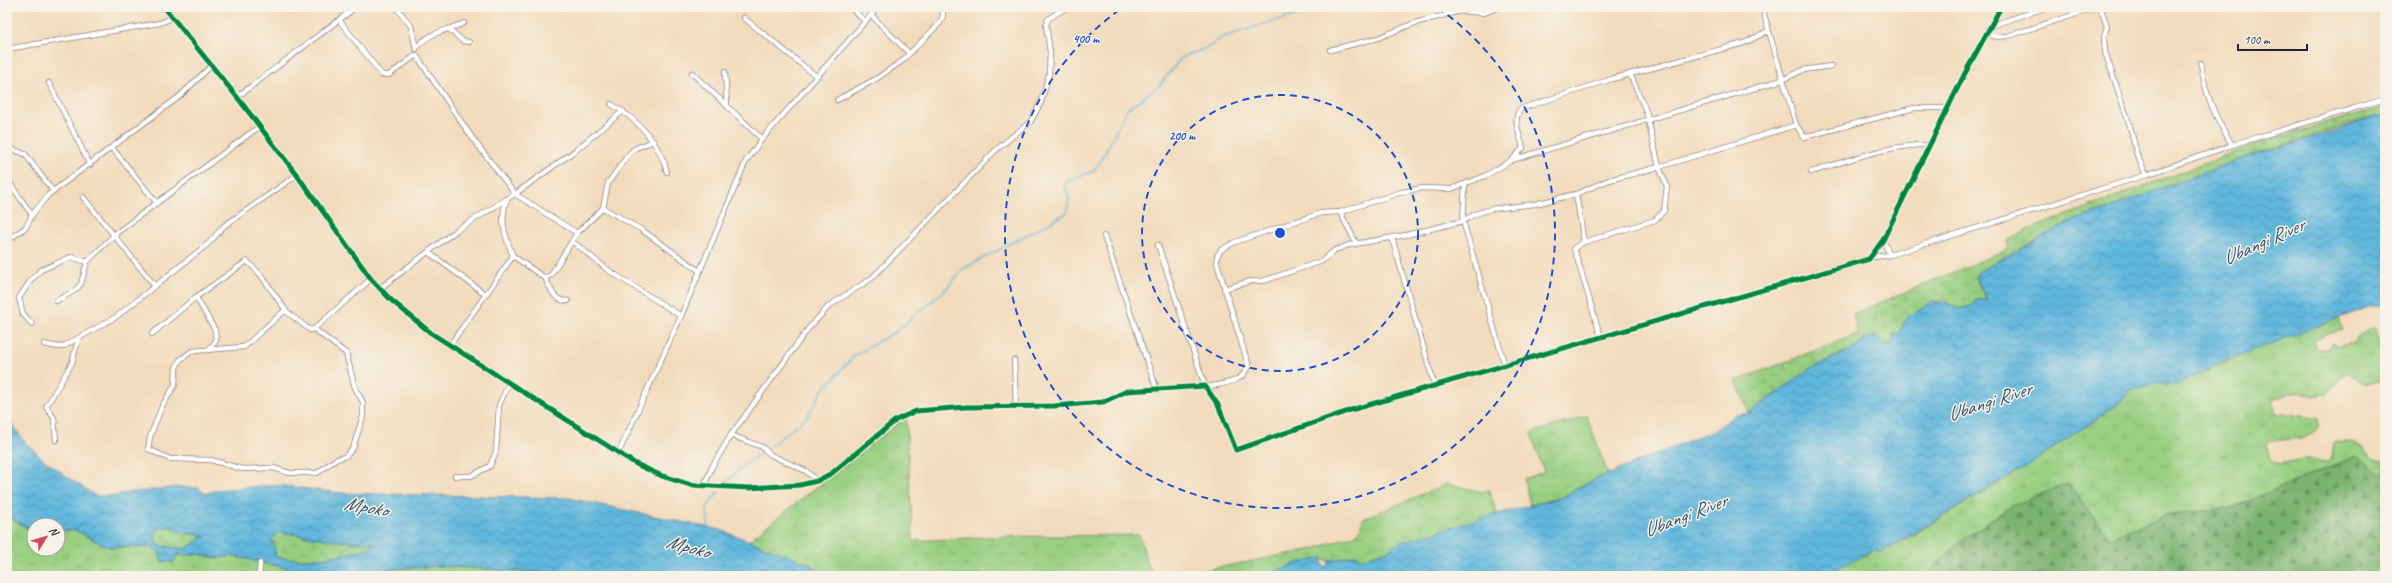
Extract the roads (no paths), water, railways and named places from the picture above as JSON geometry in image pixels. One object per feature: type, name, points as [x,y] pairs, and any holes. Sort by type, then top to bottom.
[{"type":"street","points":[[164,7],[260,126],[297,175],[370,279],[415,322],[618,454],[662,476],[704,486],[749,488],[800,485],[817,481],[832,473],[892,423],[908,413],[945,408],[1054,406],[1103,402],[1127,391],[1206,387],[1243,377],[1247,372],[1248,364],[1224,289],[1217,256],[1221,250],[1235,242],[1321,212],[1340,212],[1402,192],[1422,188],[1451,189],[1465,185],[1512,160],[1782,80],[1803,70],[1831,66]]},
{"type":"street","points":[[237,96],[356,7]]},
{"type":"street","points":[[396,7],[411,26],[416,55],[471,136],[515,194],[577,233]]},
{"type":"street","points":[[850,7],[866,21]]},
{"type":"street","points":[[618,454],[680,316],[698,270],[746,162],[762,139],[878,7]]},
{"type":"street","points":[[837,100],[876,79],[909,54],[940,22],[943,16],[942,7]]},
{"type":"street","points":[[704,486],[712,467],[731,435],[786,357],[829,306],[872,278],[996,150],[1031,121],[1041,102],[1049,74],[1051,61],[1046,25],[1048,20],[1067,7]]},
{"type":"street","points":[[1330,50],[1378,38],[1415,23],[1461,9],[1484,13],[1500,7]]},
{"type":"street","points":[[1762,7],[1782,80],[1800,134],[1809,137],[1914,108],[1949,108]]},
{"type":"street","points":[[1873,257],[1949,108],[1964,75],[2001,7]]},
{"type":"street","points":[[1993,24],[2048,7]]},
{"type":"street","points":[[1987,34],[1996,37],[2008,36],[2098,7],[2102,9],[2107,26],[2104,37],[2105,52],[2130,126],[2136,155],[2146,175]]},
{"type":"street","points":[[870,15],[909,54]]},
{"type":"street","points":[[7,49],[160,22],[172,18]]},
{"type":"street","points":[[744,18],[816,76]]},
{"type":"street","points":[[339,20],[382,75],[389,75],[416,55]]},
{"type":"street","points":[[416,48],[422,40],[436,32],[449,30],[464,23]]},
{"type":"street","points":[[449,30],[463,40],[469,42]]},
{"type":"street","points":[[1512,160],[1523,148],[1516,124],[1516,115],[1520,109],[1630,74],[1744,44],[1768,31]]},
{"type":"street","points":[[2201,64],[2204,90],[2215,116],[2232,145]]},
{"type":"street","points":[[7,241],[26,227],[32,215],[53,191],[90,165],[180,96],[211,66]]},
{"type":"street","points":[[725,72],[727,105]]},
{"type":"street","points":[[692,73],[727,105],[744,124],[762,139]]},
{"type":"street","points":[[1601,338],[1574,248],[1584,242],[1655,220],[1664,211],[1667,186],[1659,167],[1647,121],[1646,111],[1630,74]]},
{"type":"street","points":[[49,83],[90,165]]},
{"type":"street","points":[[1158,245],[1206,387],[1218,405],[1236,450],[1351,410],[1435,387],[1858,263],[1873,257],[1890,254],[2146,175],[2232,145],[2385,99]]},
{"type":"street","points":[[611,104],[638,122],[653,141],[664,160],[667,172]]},
{"type":"street","points":[[379,289],[457,230],[515,194],[576,150],[623,111]]},
{"type":"street","points":[[1224,289],[1251,281],[1263,281],[1322,261],[1335,250],[1356,243],[1392,238],[1463,221],[1475,214],[1491,209],[1535,204],[1576,194],[1609,180],[1659,167],[1796,125]]},
{"type":"street","points":[[56,301],[74,291],[81,284],[87,262],[115,234],[260,126]]},
{"type":"street","points":[[545,278],[551,276],[573,242],[577,233],[603,208],[608,183],[628,155],[641,146],[653,141]]},
{"type":"street","points":[[7,143],[9,148],[25,154],[53,191]]},
{"type":"street","points":[[1811,172],[1862,156],[1903,146],[1930,145]]},
{"type":"street","points":[[112,148],[157,202]]},
{"type":"street","points":[[44,344],[58,347],[78,340],[102,323],[116,317],[210,243],[224,226],[297,175]]},
{"type":"street","points":[[7,184],[8,182],[32,215]]},
{"type":"street","points":[[1465,185],[1463,221],[1505,366]]},
{"type":"street","points":[[1576,194],[1584,242]]},
{"type":"street","points":[[83,196],[115,234],[155,286]]},
{"type":"street","points":[[507,199],[502,211],[503,228],[513,256],[545,278],[556,297],[562,301],[568,301]]},
{"type":"street","points":[[603,208],[642,230],[698,270]]},
{"type":"street","points":[[1340,212],[1356,243]]},
{"type":"street","points":[[1104,236],[1157,390]]},
{"type":"street","points":[[1392,238],[1435,387]]},
{"type":"street","points":[[1883,240],[1890,254]]},
{"type":"street","points":[[573,242],[613,273],[680,316]]},
{"type":"street","points":[[428,252],[485,294]]},
{"type":"street","points":[[450,345],[513,256]]},
{"type":"street","points":[[32,324],[23,314],[19,298],[31,280],[41,270],[61,260],[71,257],[87,262]]},
{"type":"street","points":[[152,334],[196,297],[247,261],[260,274],[287,312],[310,330],[314,329],[346,353],[355,388],[364,407],[350,454],[335,460],[317,473],[290,473],[266,467],[242,469],[211,460],[170,458],[148,449],[150,437],[162,406],[175,385],[176,368],[180,360],[192,351],[244,347],[279,314],[287,312]]},
{"type":"street","points":[[314,329],[370,279]]},
{"type":"street","points":[[196,297],[215,330],[216,341],[208,350]]},
{"type":"street","points":[[56,440],[54,418],[46,407],[72,363],[78,340]]},
{"type":"street","points":[[1014,360],[1016,406]]},
{"type":"street","points":[[455,476],[471,476],[490,466],[496,451],[499,405],[509,383]]},
{"type":"street","points":[[731,435],[762,447],[771,455],[806,470],[817,481]]},
{"type":"street","points":[[258,576],[260,563]]},
{"type":"water","name":"Ubangi River","points":[[2385,113],[2385,305],[2369,307],[2229,359],[2177,385],[2157,383],[2130,390],[2121,402],[2027,466],[1880,553],[1876,549],[1822,576],[1264,576],[1298,563],[1323,558],[1322,565],[1326,567],[1329,561],[1357,555],[1361,559],[1392,549],[1392,546],[1402,542],[1497,514],[1563,497],[1589,482],[1715,430],[1735,415],[1749,413],[1812,368],[1853,349],[1870,337],[1877,337],[1886,345],[1892,343],[1894,334],[1899,333],[1907,317],[1933,301],[1941,304],[1942,301],[1958,309],[1972,306],[1978,299],[1987,300],[1976,277],[1980,271],[2066,224],[2238,160],[2335,131]]},
{"type":"water","name":"Mpoko","points":[[7,417],[24,441],[45,461],[95,496],[115,496],[126,493],[178,487],[200,488],[200,491],[207,493],[217,490],[276,485],[340,493],[568,498],[720,530],[808,563],[828,576],[597,576],[439,566],[334,573],[298,571],[234,556],[217,558],[199,554],[177,555],[174,562],[162,561],[159,552],[152,547],[108,547],[75,530],[66,531],[66,517],[26,517],[26,528],[7,515]],"holes":[[[171,526],[181,532],[205,536],[185,549],[159,546],[156,542],[155,534],[158,529]],[[279,532],[341,541],[374,543],[376,545],[327,557],[314,559],[288,559],[276,557],[272,539]]]},
{"type":"waterway","points":[[769,447],[807,417],[822,391],[854,356],[898,330],[945,290],[963,269],[1067,213],[1069,200],[1065,185],[1068,180],[1093,171],[1102,159],[1127,109],[1160,85],[1182,57],[1209,47],[1223,37],[1322,7]]},
{"type":"waterway","points":[[724,485],[744,465],[763,452]]},
{"type":"waterway","name":"Mpoko","points":[[709,530],[707,508],[718,492]]}]
